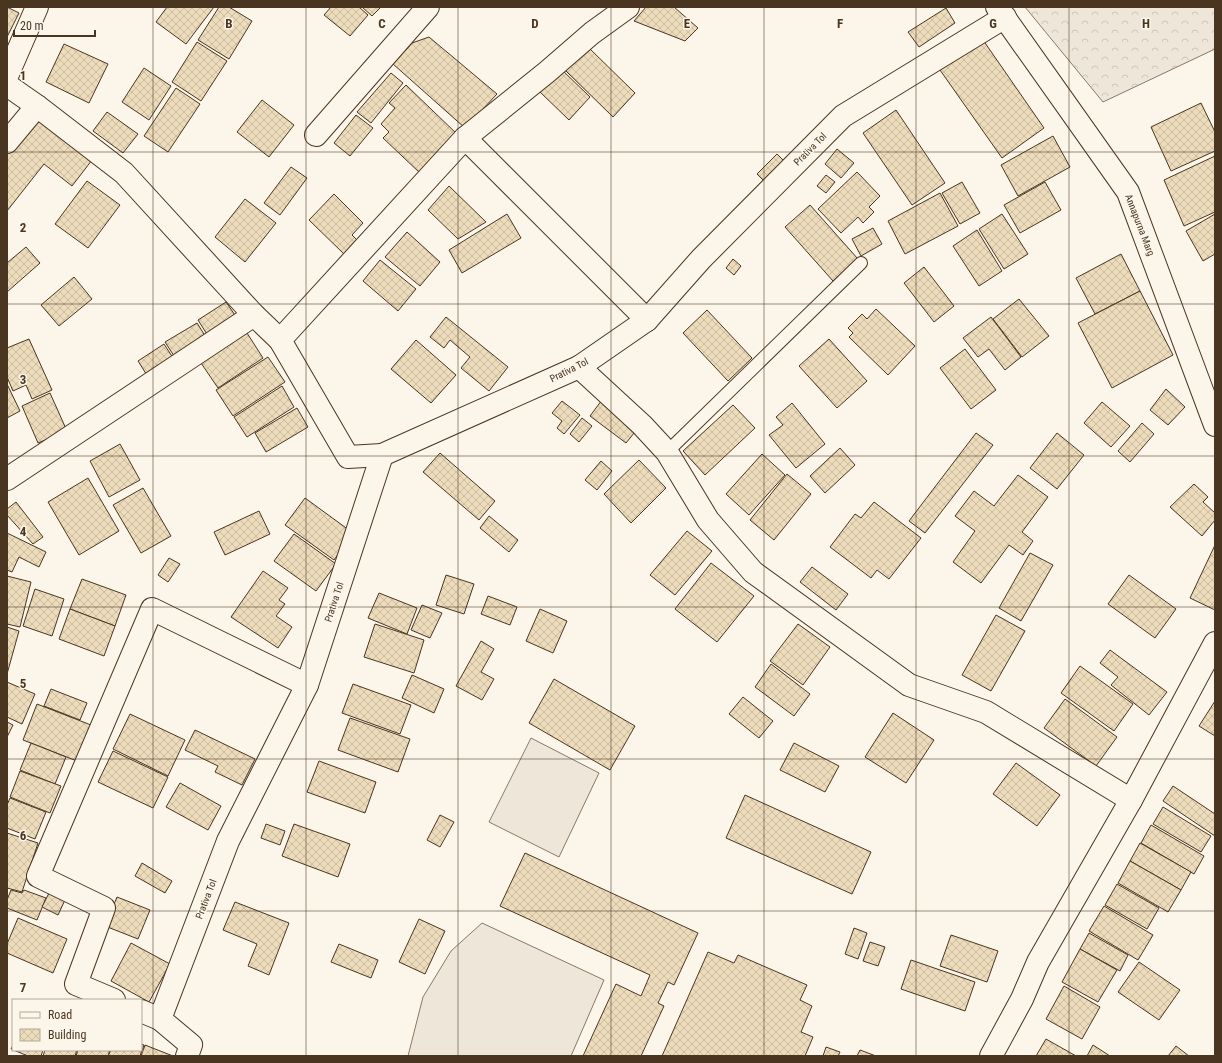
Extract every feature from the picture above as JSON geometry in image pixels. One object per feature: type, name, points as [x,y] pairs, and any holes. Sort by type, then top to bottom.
[{"type":"street","points":[[7,76],[37,7]]},
{"type":"street","points":[[316,135],[428,7]]},
{"type":"street","points":[[280,340],[465,138],[547,72],[592,33],[628,7]]},
{"type":"street","name":"Prativa Tol","points":[[150,1015],[228,841],[307,685],[382,455],[579,368],[647,320],[701,259],[843,116],[1001,12]]},
{"type":"street","name":"Annapurna Marg","points":[[1001,12],[1128,192],[1215,425]]},
{"type":"street","points":[[7,85],[38,106],[124,173],[254,315],[280,340],[348,457],[382,455]]},
{"type":"street","points":[[7,142],[38,106]]},
{"type":"street","points":[[465,138],[647,320]]},
{"type":"street","points":[[7,479],[254,315]]},
{"type":"street","points":[[579,368],[642,425],[667,452],[708,520],[753,572],[909,685],[986,712],[1131,800]]},
{"type":"street","points":[[112,999],[76,984],[104,908],[38,876],[152,609],[307,685]]},
{"type":"street","points":[[991,1056],[1022,999],[1038,962],[1131,800],[1215,643]]},
{"type":"street","points":[[150,1015],[191,1045],[187,1056]]},
{"type":"lane","points":[[667,452],[861,263]]},
{"type":"green space","points":[[1025,7],[1215,7],[1215,49],[1103,102]]},
{"type":"green space","points":[[531,738],[599,773],[559,857],[489,822]]},
{"type":"green space","points":[[482,923],[604,980],[571,1056],[408,1056],[423,997],[451,951]]},
{"type":"building","points":[[7,7],[19,13],[7,37]]},
{"type":"building","points":[[167,7],[214,7],[186,44],[156,22]]},
{"type":"building","points":[[219,7],[229,7],[252,21],[229,59],[198,40]]},
{"type":"building","points":[[331,7],[359,7],[368,15],[350,36],[324,15]]},
{"type":"building","points":[[362,7],[381,7],[372,16]]},
{"type":"building","points":[[646,7],[674,7],[698,28],[685,41],[634,21]]},
{"type":"building","points":[[946,8],[955,23],[919,47],[908,32]]},
{"type":"building","points":[[429,37],[497,94],[465,128],[393,64],[412,43]]},
{"type":"building","points":[[983,40],[1044,128],[1002,158],[940,70]]},
{"type":"building","points":[[197,42],[227,61],[201,101],[172,82]]},
{"type":"building","points":[[64,44],[108,64],[89,103],[46,82]]},
{"type":"building","points":[[588,47],[635,93],[613,117],[565,70]]},
{"type":"building","points":[[144,68],[171,86],[149,120],[122,102]]},
{"type":"building","points":[[560,68],[590,97],[569,120],[539,91]]},
{"type":"building","points":[[391,73],[403,83],[371,123],[357,112]]},
{"type":"building","points":[[406,85],[458,135],[421,174],[383,138],[389,132],[381,124],[395,108],[389,103]]},
{"type":"building","points":[[176,88],[200,104],[168,152],[144,136]]},
{"type":"building","points":[[262,100],[294,125],[269,157],[237,132]]},
{"type":"building","points":[[1201,103],[1215,132],[1215,151],[1171,171],[1151,127]]},
{"type":"building","points":[[896,110],[945,183],[912,205],[863,133]]},
{"type":"building","points":[[107,112],[138,134],[123,153],[93,131]]},
{"type":"building","points":[[356,115],[373,128],[350,156],[334,143]]},
{"type":"building","points":[[36,116],[92,160],[72,186],[44,164],[7,211],[7,152]]},
{"type":"building","points":[[1053,136],[1070,167],[1018,196],[1001,165]]},
{"type":"building","points":[[837,149],[854,163],[841,178],[825,164]]},
{"type":"building","points":[[777,154],[787,164],[767,184],[757,174]]},
{"type":"building","points":[[1215,156],[1215,212],[1184,226],[1164,180]]},
{"type":"building","points":[[291,167],[307,178],[280,215],[264,203]]},
{"type":"building","points":[[857,172],[880,196],[869,207],[874,212],[863,223],[858,217],[841,233],[818,209]]},
{"type":"building","points":[[826,175],[835,182],[826,193],[817,186]]},
{"type":"building","points":[[87,181],[120,205],[88,248],[55,224]]},
{"type":"building","points":[[962,182],[980,213],[960,224],[942,193]]},
{"type":"building","points":[[1045,182],[1061,210],[1020,233],[1004,205]]},
{"type":"building","points":[[449,186],[486,222],[458,239],[428,210]]},
{"type":"building","points":[[940,193],[958,226],[905,254],[888,221]]},
{"type":"building","points":[[334,194],[363,223],[352,235],[359,242],[345,255],[309,220]]},
{"type":"building","points":[[245,199],[276,223],[245,262],[215,237]]},
{"type":"building","points":[[810,205],[858,259],[833,281],[785,227]]},
{"type":"building","points":[[507,214],[521,238],[462,273],[449,250]]},
{"type":"building","points":[[1002,214],[1028,254],[1004,269],[979,229]]},
{"type":"building","points":[[1215,214],[1215,254],[1203,261],[1186,231]]},
{"type":"building","points":[[873,228],[882,244],[861,256],[852,239]]},
{"type":"building","points":[[977,230],[1002,271],[979,286],[953,246]]},
{"type":"building","points":[[407,232],[440,262],[420,286],[385,257]]},
{"type":"building","points":[[26,247],[40,263],[7,292],[7,263]]},
{"type":"building","points":[[1121,254],[1140,291],[1095,314],[1076,278]]},
{"type":"building","points":[[733,259],[741,266],[734,275],[726,268]]},
{"type":"building","points":[[380,260],[416,289],[398,311],[363,281]]},
{"type":"building","points":[[924,267],[954,306],[934,322],[904,283]]},
{"type":"building","points":[[74,277],[92,299],[59,326],[41,305]]},
{"type":"building","points":[[1140,291],[1173,355],[1112,388],[1078,323]]},
{"type":"building","points":[[1019,299],[1049,336],[1022,357],[993,319]]},
{"type":"building","points":[[226,302],[239,321],[210,339],[198,320]]},
{"type":"building","points":[[876,309],[915,346],[888,375],[849,337],[853,333],[848,328],[862,314],[867,319]]},
{"type":"building","points":[[707,310],[752,358],[728,381],[683,333]]},
{"type":"building","points":[[446,317],[508,367],[489,391],[461,368],[470,357],[450,340],[444,348],[430,337]]},
{"type":"building","points":[[991,317],[1021,357],[1005,370],[989,349],[978,357],[963,338]]},
{"type":"building","points":[[197,323],[209,342],[178,362],[165,342]]},
{"type":"building","points":[[247,333],[263,358],[218,388],[201,363]]},
{"type":"building","points":[[29,339],[52,390],[32,399],[26,385],[13,391],[7,377],[7,348]]},
{"type":"building","points":[[829,339],[867,381],[837,408],[799,366]]},
{"type":"building","points":[[416,340],[456,375],[431,403],[391,369]]},
{"type":"building","points":[[164,344],[177,364],[150,380],[138,361]]},
{"type":"building","points":[[965,349],[996,390],[971,409],[940,368]]},
{"type":"building","points":[[268,357],[285,382],[233,416],[216,390]]},
{"type":"building","points":[[7,384],[20,411],[7,418]]},
{"type":"building","points":[[282,386],[294,407],[247,437],[234,417]]},
{"type":"building","points":[[1166,389],[1185,407],[1168,425],[1150,410]]},
{"type":"building","points":[[50,393],[67,431],[38,443],[22,406]]},
{"type":"building","points":[[602,400],[638,428],[626,443],[590,416]]},
{"type":"building","points":[[562,401],[580,415],[564,434],[557,428],[562,421],[552,413]]},
{"type":"building","points":[[1102,402],[1130,426],[1111,447],[1084,423]]},
{"type":"building","points":[[792,403],[825,444],[796,468],[769,435],[783,425],[776,417]]},
{"type":"building","points":[[733,405],[755,428],[705,475],[683,451]]},
{"type":"building","points":[[297,408],[308,427],[266,452],[255,433]]},
{"type":"building","points":[[582,418],[592,426],[579,442],[570,434]]},
{"type":"building","points":[[1142,423],[1154,434],[1130,462],[1118,451]]},
{"type":"building","points":[[976,433],[993,445],[925,533],[909,521]]},
{"type":"building","points":[[1057,433],[1084,455],[1057,489],[1030,468]]},
{"type":"building","points":[[120,444],[140,480],[109,497],[90,461]]},
{"type":"building","points":[[840,448],[855,465],[825,493],[810,476]]},
{"type":"building","points":[[440,453],[495,501],[479,520],[423,472]]},
{"type":"building","points":[[762,454],[785,475],[749,515],[726,494]]},
{"type":"building","points":[[639,460],[666,488],[631,523],[604,494]]},
{"type":"building","points":[[601,461],[612,471],[597,490],[585,480]]},
{"type":"building","points":[[787,474],[811,494],[774,540],[750,520]]},
{"type":"building","points":[[1018,475],[1048,497],[1022,532],[1033,541],[1023,555],[1009,545],[981,583],[953,562],[975,531],[955,516],[974,491],[994,506]]},
{"type":"building","points":[[88,478],[119,531],[79,555],[48,502]]},
{"type":"building","points":[[1194,484],[1208,497],[1203,502],[1215,513],[1215,520],[1202,536],[1170,507]]},
{"type":"building","points":[[143,488],[171,536],[141,553],[113,505]]},
{"type":"building","points":[[305,498],[353,533],[334,560],[285,525]]},
{"type":"building","points":[[16,502],[43,537],[33,544],[7,515],[7,509]]},
{"type":"building","points":[[874,502],[921,538],[889,579],[877,570],[871,578],[830,547],[855,514],[861,518]]},
{"type":"building","points":[[259,511],[270,534],[225,555],[214,532]]},
{"type":"building","points":[[489,516],[518,540],[509,552],[480,528]]},
{"type":"building","points":[[687,531],[712,551],[675,595],[650,575]]},
{"type":"building","points":[[7,533],[46,552],[39,567],[19,557],[12,572],[7,570]]},
{"type":"building","points":[[294,534],[336,564],[316,591],[274,561]]},
{"type":"building","points":[[1215,545],[1215,610],[1190,598]]},
{"type":"building","points":[[1030,553],[1053,565],[1021,621],[999,608]]},
{"type":"building","points":[[169,558],[180,564],[168,582],[158,575]]},
{"type":"building","points":[[711,563],[754,596],[717,642],[675,609]]},
{"type":"building","points":[[812,567],[848,594],[836,610],[800,582]]},
{"type":"building","points":[[263,571],[288,588],[279,600],[285,604],[276,616],[292,627],[278,648],[231,617]]},
{"type":"building","points":[[446,575],[474,584],[464,614],[436,605]]},
{"type":"building","points":[[1129,575],[1176,609],[1155,638],[1108,604]]},
{"type":"building","points":[[7,576],[31,582],[20,627],[7,624]]},
{"type":"building","points":[[82,579],[126,595],[115,626],[70,609]]},
{"type":"building","points":[[35,589],[64,599],[52,636],[23,626]]},
{"type":"building","points":[[379,593],[417,608],[407,634],[368,618]]},
{"type":"building","points":[[488,596],[517,607],[510,625],[481,614]]},
{"type":"building","points":[[422,605],[442,613],[430,638],[411,630]]},
{"type":"building","points":[[70,609],[115,626],[104,656],[59,639]]},
{"type":"building","points":[[540,609],[567,621],[553,653],[526,641]]},
{"type":"building","points":[[996,615],[1025,631],[991,691],[962,675]]},
{"type":"building","points":[[375,624],[424,640],[414,673],[364,657]]},
{"type":"building","points":[[798,624],[830,647],[803,685],[770,661]]},
{"type":"building","points":[[7,627],[19,631],[7,674]]},
{"type":"building","points":[[481,641],[494,649],[481,672],[494,679],[482,700],[456,686]]},
{"type":"building","points":[[1110,650],[1167,692],[1149,715],[1111,685],[1118,677],[1100,663]]},
{"type":"building","points":[[771,664],[810,694],[794,716],[755,687]]},
{"type":"building","points":[[1080,666],[1133,704],[1114,731],[1061,693]]},
{"type":"building","points":[[412,675],[444,689],[434,713],[402,698]]},
{"type":"building","points":[[554,679],[635,726],[610,770],[529,723]]},
{"type":"building","points":[[7,682],[35,694],[22,724],[7,717]]},
{"type":"building","points":[[353,684],[411,705],[400,734],[342,713]]},
{"type":"building","points":[[51,689],[87,703],[80,720],[44,706]]},
{"type":"building","points":[[743,697],[773,721],[759,738],[729,714]]},
{"type":"building","points":[[1065,699],[1117,737],[1096,766],[1044,728]]},
{"type":"building","points":[[1215,701],[1215,736],[1199,726]]},
{"type":"building","points":[[37,704],[91,725],[77,761],[23,740]]},
{"type":"building","points":[[893,713],[934,740],[906,783],[865,757]]},
{"type":"building","points":[[130,714],[185,740],[168,776],[113,749]]},
{"type":"building","points":[[350,718],[410,739],[398,772],[338,750]]},
{"type":"building","points":[[7,722],[13,725],[7,737]]},
{"type":"building","points":[[195,730],[255,759],[242,785],[215,772],[218,766],[185,750]]},
{"type":"building","points":[[31,743],[66,757],[55,784],[20,770]]},
{"type":"building","points":[[794,743],[839,766],[825,792],[780,770]]},
{"type":"building","points":[[113,751],[168,777],[153,808],[98,782]]},
{"type":"building","points":[[319,761],[376,782],[365,813],[307,792]]},
{"type":"building","points":[[1016,763],[1060,795],[1037,826],[993,794]]},
{"type":"building","points":[[20,771],[61,786],[50,813],[10,797]]},
{"type":"building","points":[[180,783],[221,806],[208,830],[166,807]]},
{"type":"building","points":[[1173,786],[1215,814],[1215,836],[1163,801]]},
{"type":"building","points":[[745,795],[871,852],[852,894],[726,838]]},
{"type":"building","points":[[10,798],[46,812],[35,839],[7,828],[7,805]]},
{"type":"building","points":[[1163,807],[1211,836],[1201,852],[1153,824]]},
{"type":"building","points":[[440,815],[454,822],[440,847],[427,840]]},
{"type":"building","points":[[266,824],[285,831],[280,845],[261,838]]},
{"type":"building","points":[[294,824],[350,844],[338,877],[282,856]]},
{"type":"building","points":[[1151,825],[1204,856],[1194,874],[1141,843]]},
{"type":"building","points":[[7,833],[38,843],[22,892],[7,888]]},
{"type":"building","points":[[1140,843],[1191,872],[1181,890],[1130,861]]},
{"type":"building","points":[[525,853],[698,933],[674,985],[668,982],[658,1003],[664,1006],[641,1056],[583,1056],[616,984],[641,996],[650,975],[500,906]]},
{"type":"building","points":[[1130,861],[1181,890],[1168,912],[1118,883]]},
{"type":"building","points":[[142,863],[172,881],[165,893],[135,876]]},
{"type":"building","points":[[1117,884],[1159,908],[1147,929],[1105,905]]},
{"type":"building","points":[[11,890],[22,893],[24,890],[46,898],[37,920],[7,908],[7,900]]},
{"type":"building","points":[[49,893],[65,900],[58,915],[42,907]]},
{"type":"building","points":[[117,897],[150,910],[138,939],[105,926]]},
{"type":"building","points":[[235,902],[289,923],[269,975],[248,966],[257,944],[223,930]]},
{"type":"building","points":[[1104,906],[1153,935],[1138,960],[1089,931]]},
{"type":"building","points":[[18,918],[67,939],[53,973],[7,953],[7,944]]},
{"type":"building","points":[[419,919],[445,931],[425,974],[399,962]]},
{"type":"building","points":[[854,928],[867,933],[858,959],[845,954]]},
{"type":"building","points":[[1089,933],[1128,955],[1120,971],[1080,949]]},
{"type":"building","points":[[951,935],[998,951],[987,982],[940,966]]},
{"type":"building","points":[[870,942],[885,947],[878,966],[863,961]]},
{"type":"building","points":[[131,943],[170,964],[149,1002],[111,981]]},
{"type":"building","points":[[339,944],[378,960],[371,978],[331,962]]},
{"type":"building","points":[[1080,949],[1117,970],[1098,1002],[1062,982]]},
{"type":"building","points":[[708,952],[734,963],[738,955],[807,985],[800,1000],[812,1006],[801,1032],[813,1037],[805,1056],[662,1056]]},
{"type":"building","points":[[911,960],[975,982],[965,1011],[901,989]]},
{"type":"building","points":[[1139,962],[1180,990],[1159,1020],[1118,992]]},
{"type":"building","points":[[1064,986],[1100,1007],[1082,1039],[1046,1019]]},
{"type":"building","points":[[1046,1039],[1076,1056],[1036,1056]]},
{"type":"building","points":[[145,1045],[173,1056],[141,1056]]},
{"type":"building","points":[[1093,1045],[1110,1056],[1087,1056]]},
{"type":"building","points":[[1176,1046],[1189,1056],[1168,1056]]},
{"type":"building","points":[[826,1047],[840,1052],[838,1056],[823,1056]]},
{"type":"building","points":[[860,1050],[876,1056],[857,1056]]},
{"type":"building","points":[[16,1051],[43,1051],[41,1056],[28,1056]]},
{"type":"building","points":[[45,1051],[77,1051],[75,1056],[43,1056]]},
{"type":"building","points":[[78,1051],[110,1051],[108,1056],[76,1056]]},
{"type":"building","points":[[110,1051],[142,1051],[140,1056],[108,1056]]}]
